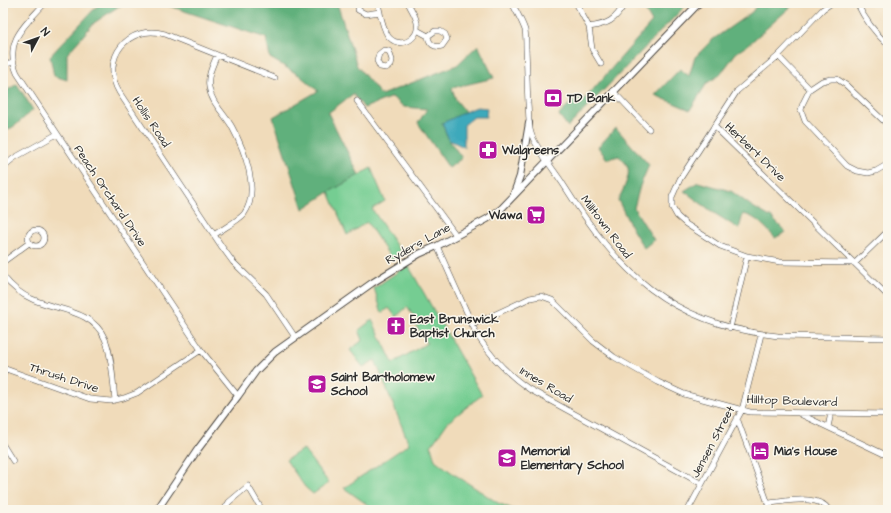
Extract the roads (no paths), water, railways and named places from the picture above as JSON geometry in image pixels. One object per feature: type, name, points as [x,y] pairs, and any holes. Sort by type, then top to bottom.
[{"type":"main road","name":"Ryders Lane","points":[[157,510],[198,449],[256,371],[275,352],[372,283],[419,254],[487,219],[501,209],[699,3]]},
{"type":"main road","points":[[514,195],[520,176],[529,123]]},
{"type":"street","points":[[3,65],[13,62],[13,48],[17,35],[45,3]]},
{"type":"street","points":[[359,3],[358,10],[366,14],[380,12]]},
{"type":"street","points":[[378,3],[384,29],[392,40],[403,43],[412,39],[417,30],[418,24],[408,3]]},
{"type":"street","name":"Milltown Road","points":[[512,3],[525,31],[529,123],[533,139],[602,241],[622,265],[642,284],[660,297],[689,313],[730,328],[761,334],[801,338],[888,338]]},
{"type":"street","points":[[576,3],[589,27],[592,49],[601,64]]},
{"type":"street","points":[[589,27],[606,24],[620,12],[625,3]]},
{"type":"street","points":[[714,126],[736,91],[778,56],[823,9],[832,3]]},
{"type":"street","points":[[857,3],[869,25],[888,45]]},
{"type":"street","points":[[417,30],[428,36]]},
{"type":"street","name":"Hollis Road","points":[[275,78],[157,32],[145,32],[133,36],[121,46],[115,57],[112,68],[114,80],[119,92],[214,235],[233,262],[266,294],[295,337]]},
{"type":"street","points":[[386,50],[392,40]]},
{"type":"street","points":[[214,235],[243,215],[248,208],[251,197],[251,180],[246,160],[232,127],[214,101],[210,92],[208,82],[209,75],[216,55]]},
{"type":"street","points":[[778,56],[810,89]]},
{"type":"street","name":"Peach Orchard Drive","points":[[13,62],[19,76],[201,350],[238,396]]},
{"type":"street","points":[[888,125],[842,81],[831,79],[822,81],[810,89],[802,103],[801,110],[805,121],[842,162],[857,171],[868,173],[876,171],[888,164]]},
{"type":"street","points":[[613,91],[649,129]]},
{"type":"street","points":[[357,101],[456,235]]},
{"type":"street","name":"Herbert Drive","points":[[855,263],[780,262],[747,256],[720,246],[686,224],[677,216],[672,207],[672,197],[680,179],[714,126],[855,263],[888,296]]},
{"type":"street","points":[[3,166],[14,158],[57,134]]},
{"type":"street","points":[[855,263],[888,231]]},
{"type":"street","points":[[3,262],[29,243]]},
{"type":"street","name":"Innes Road","points":[[437,246],[472,325],[485,348],[517,381],[702,484]]},
{"type":"street","points":[[730,328],[747,256]]},
{"type":"street","points":[[3,276],[12,287],[25,296],[40,303],[81,315],[90,320],[97,327],[103,335],[106,344],[115,400]]},
{"type":"street","name":"Hilltop Boulevard","points":[[472,325],[530,298],[541,296],[555,302],[593,341],[614,357],[638,372],[684,394],[750,412],[888,414]]},
{"type":"street","name":"Jensen Street","points":[[688,510],[742,410],[761,334]]},
{"type":"street","name":"Thrush Drive","points":[[4,369],[90,399],[104,401],[115,400],[137,393],[201,350]]},
{"type":"street","points":[[3,376],[4,369]]},
{"type":"street","points":[[798,413],[888,456]]},
{"type":"street","points":[[828,427],[832,413]]},
{"type":"street","points":[[738,418],[768,503],[768,510]]},
{"type":"street","points":[[3,445],[13,461]]},
{"type":"street","points":[[224,510],[229,502],[248,486],[262,510]]},
{"type":"street","points":[[768,503],[812,500],[826,505],[829,510]]},
{"type":"water","points":[[477,107],[487,108],[486,117],[474,117],[464,125],[464,147],[449,140],[442,123]]},
{"type":"place","name":"TD Bank","points":[[553,98]]},
{"type":"place","name":"Walgreens","points":[[488,150]]},
{"type":"place","name":"Wawa","points":[[536,215]]},
{"type":"place","name":"East Brunswick Baptist Church","points":[[396,326]]},
{"type":"place","name":"Saint Bartholomew School","points":[[317,384]]},
{"type":"place","name":"Mia’s House","points":[[760,451]]},
{"type":"place","name":"Memorial Elementary School","points":[[507,458]]}]
